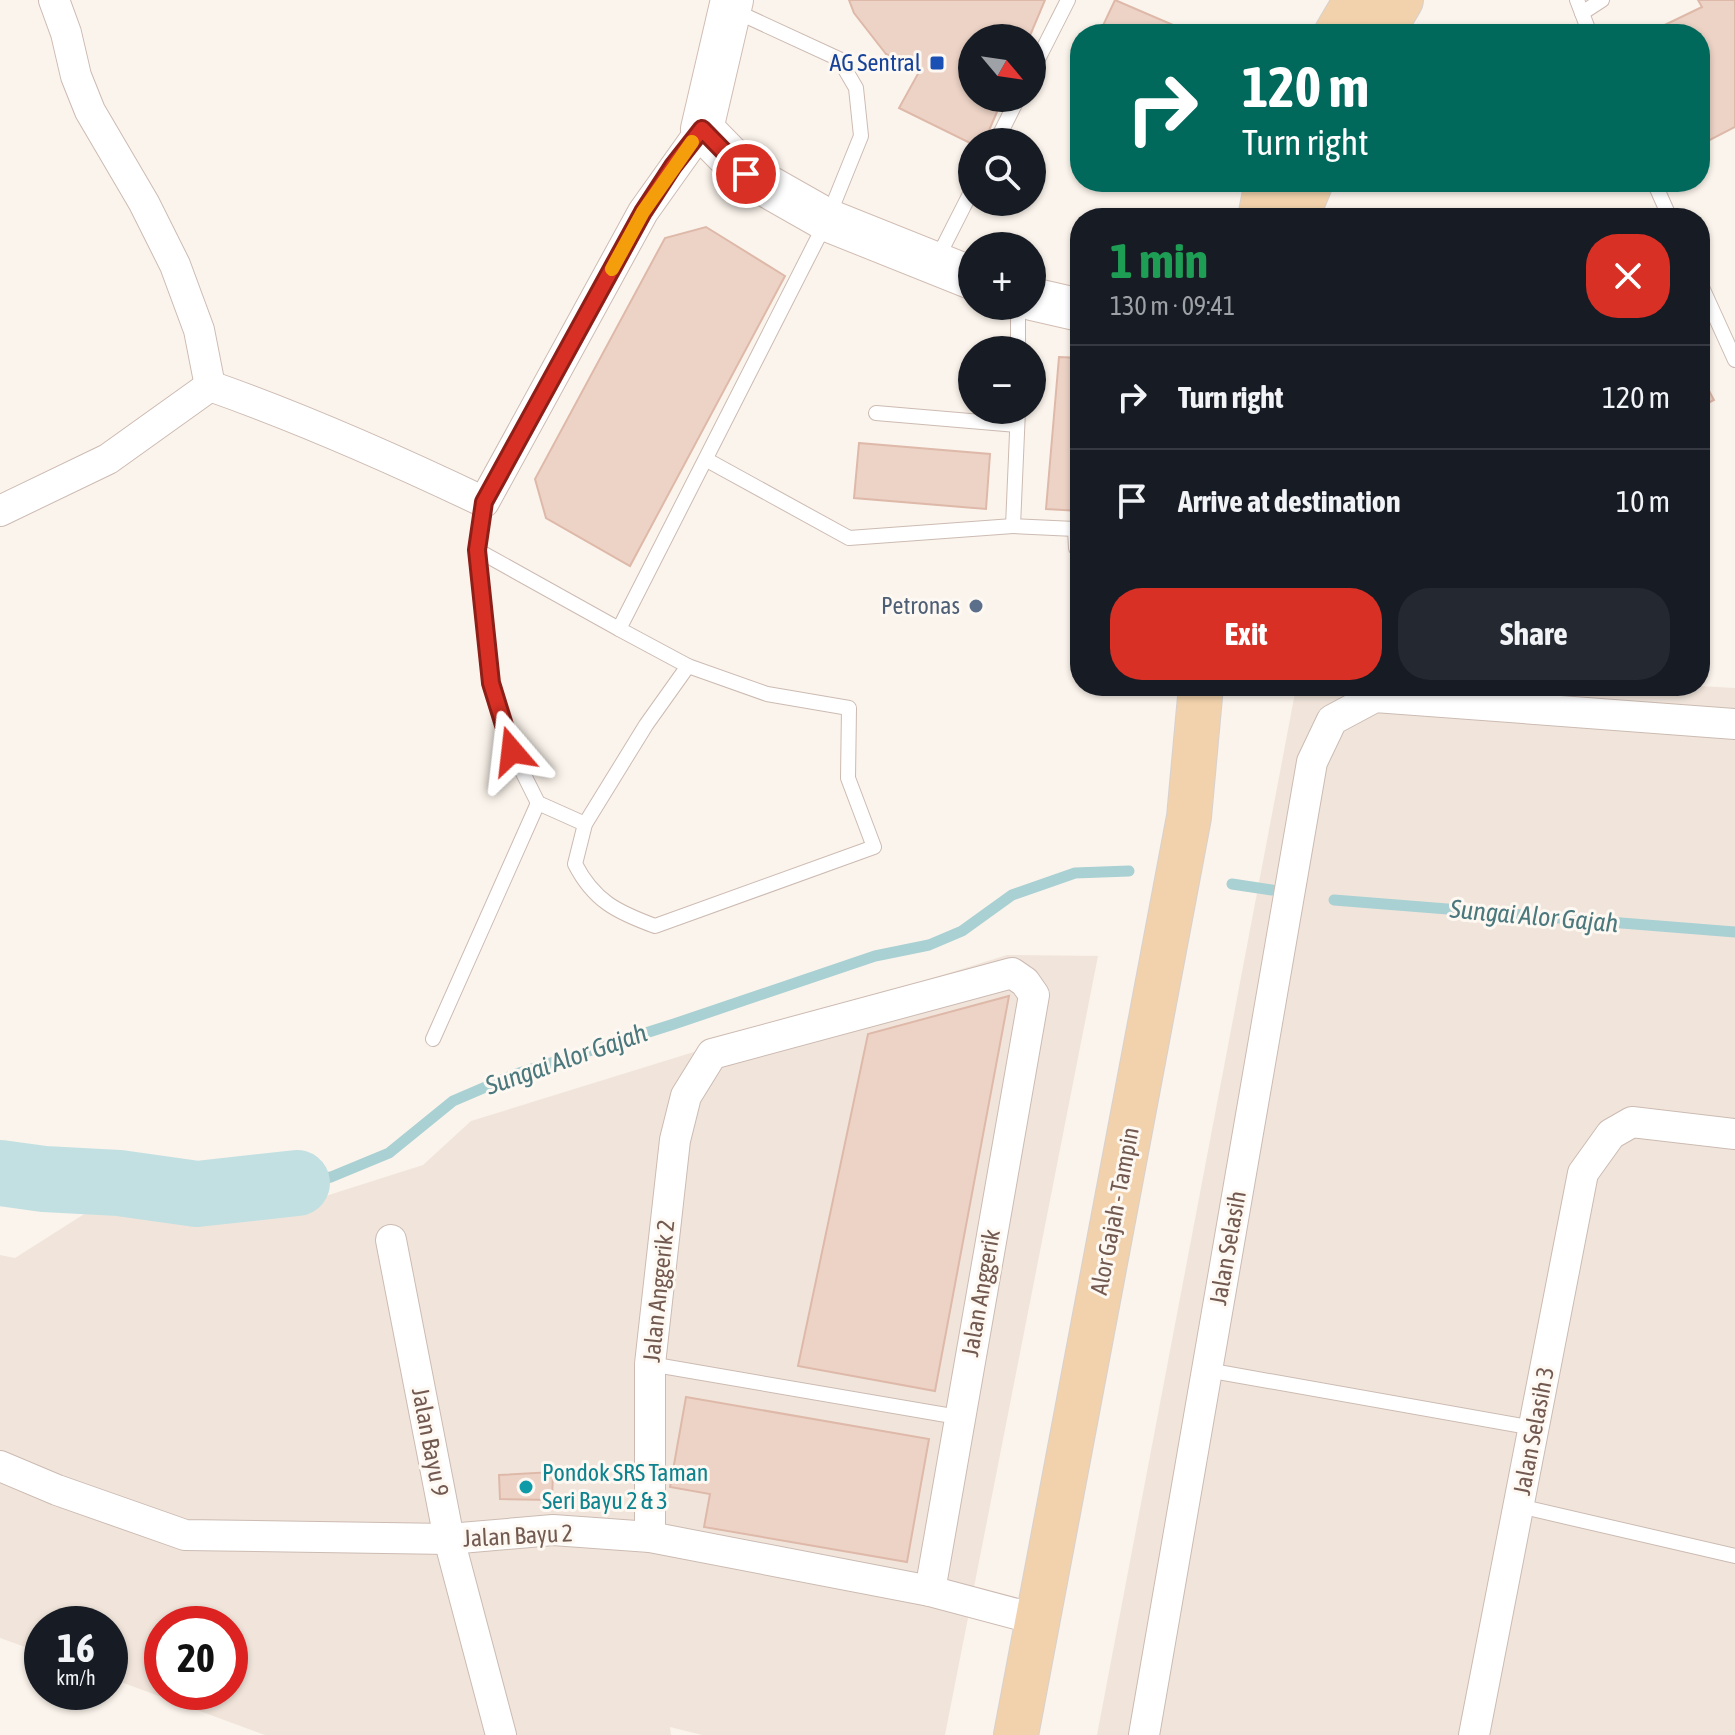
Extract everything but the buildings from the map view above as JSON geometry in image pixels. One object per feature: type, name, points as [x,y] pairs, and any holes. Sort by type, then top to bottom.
[{"type":"main road","points":[[1342,24],[1356,0]]},
{"type":"main road","points":[[1387,24],[1401,0]]},
{"type":"main road","name":"Alor Gajah - Tampin","points":[[1016,1735],[1189,817],[1200,696]]},
{"type":"street","points":[[54,0],[76,76],[90,111],[144,203],[175,265],[199,330],[210,386]]},
{"type":"street","points":[[210,386],[291,414],[363,444],[484,502],[643,212],[702,129],[732,5]]},
{"type":"street","points":[[702,129],[746,174],[827,220],[953,271]]},
{"type":"street","points":[[1046,302],[1070,308]]},
{"type":"street","points":[[0,511],[108,459],[210,386]]},
{"type":"street","name":"Jalan Selasih","points":[[1144,1735],[1312,762],[1332,720],[1375,697],[1735,724]]},
{"type":"street","name":"Jalan Anggerik 2","points":[[650,1537],[650,1364],[675,1140],[686,1096],[712,1054],[1012,973],[1025,982],[1034,995]]},
{"type":"street","name":"Jalan Anggerik","points":[[930,1591],[1034,995]]},
{"type":"street","name":"Jalan Selasih 3","points":[[1474,1735],[1583,1173],[1611,1134],[1632,1122],[1735,1134]]},
{"type":"street","name":"Jalan Bayu 9","points":[[391,1240],[449,1539],[501,1735]]},
{"type":"street","name":"Jalan Bayu 2","points":[[0,1466],[57,1490],[185,1535],[449,1539],[553,1530],[650,1537],[930,1591],[1039,1620]]},
{"type":"lane","points":[[1046,43],[1068,0]]},
{"type":"lane","points":[[1580,7],[1602,0]]},
{"type":"lane","points":[[619,629],[827,220],[861,136],[856,88],[839,59],[732,5]]},
{"type":"lane","points":[[953,271],[966,216]]},
{"type":"lane","points":[[1710,305],[1735,360]]},
{"type":"lane","points":[[876,413],[958,415]]},
{"type":"lane","points":[[1013,526],[1018,424]]},
{"type":"lane","points":[[707,460],[849,538],[1013,526],[1070,529]]},
{"type":"lane","points":[[484,502],[477,550],[491,683],[512,751],[538,803],[585,824]]},
{"type":"lane","points":[[477,550],[688,666],[767,694],[849,708],[848,778],[874,847],[655,926],[622,914],[586,886],[575,864],[585,824],[646,725],[688,666]]},
{"type":"lane","points":[[433,1039],[538,803]]},
{"type":"lane","points":[[650,1364],[958,1417]]},
{"type":"lane","points":[[1207,1370],[1534,1428]]},
{"type":"lane","points":[[1519,1506],[1735,1556]]},
{"type":"shaded area","points":[[1710,687],[1735,688],[1735,1735],[1097,1735],[1294,696],[1710,696]]},
{"type":"shaded area","points":[[1007,955],[1098,956],[945,1735],[702,1735],[670,1727],[671,1735],[265,1735],[197,1710],[248,1710],[248,1606],[144,1606],[144,1691],[128,1685],[128,1606],[24,1606],[24,1647],[0,1638],[0,1255],[15,1258],[111,1197],[266,1215],[423,1165],[471,1121]]},
{"type":"waterway","name":"Sungai Alor Gajah","points":[[297,1183],[331,1177],[389,1153],[453,1101],[516,1074],[875,956],[929,945],[962,931],[1012,895],[1075,873],[1129,871]]},
{"type":"waterway","name":"Sungai Alor Gajah","points":[[1232,884],[1272,890]]},
{"type":"waterway","name":"Sungai Alor Gajah","points":[[1334,900],[1735,932]]},
{"type":"waterway","name":"Sungai Alor Gajah","points":[[0,1173],[119,1183],[197,1194],[297,1183]]},
{"type":"slow traffic","points":[[612,269],[643,212],[692,142]]},
{"type":"place","name":"AG Sentral","points":[[937,63]]},
{"type":"place","name":"Petronas","points":[[976,606]]},
{"type":"place","name":"Pondok SRS Taman Seri Bayu 2 & 3","points":[[526,1487]]},
{"type":"route","points":[[512,751],[491,683],[477,550],[484,502],[643,212],[702,129],[746,174]]}]
